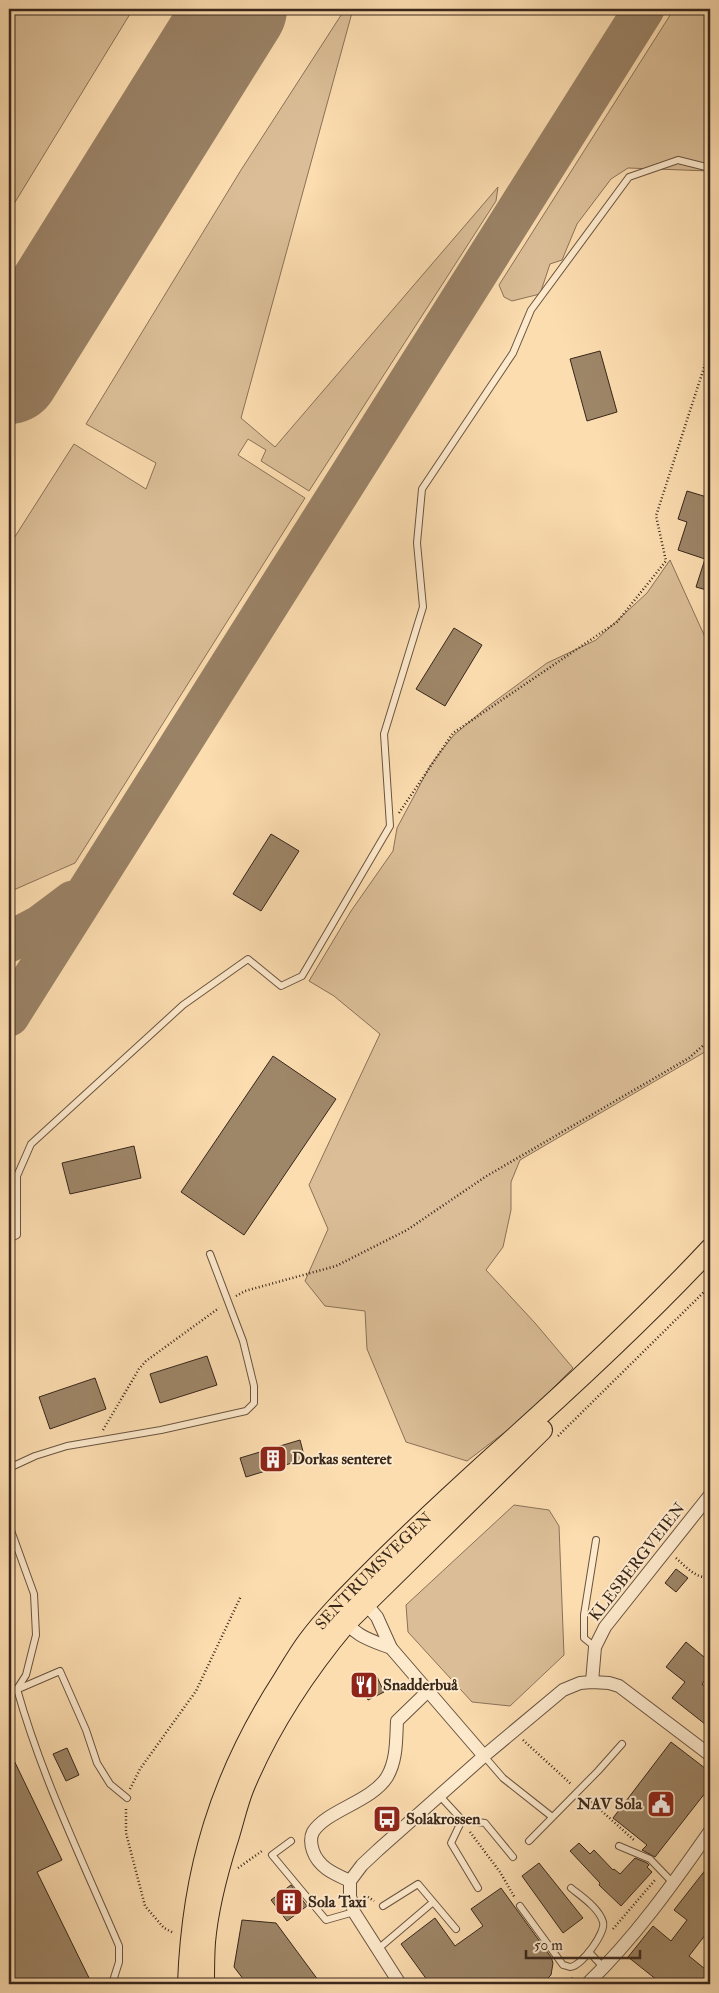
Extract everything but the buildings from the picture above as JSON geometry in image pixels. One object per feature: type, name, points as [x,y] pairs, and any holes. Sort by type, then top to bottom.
[{"type":"main road","name":"SENTRUMSVEGEN","points":[[188,1984],[190,1940],[205,1854],[228,1781],[263,1711],[308,1641],[343,1601],[415,1527],[623,1338],[710,1249]]},
{"type":"main road","name":"SENTRUMSVEGEN","points":[[204,1984],[205,1942],[212,1898],[221,1859],[243,1789],[260,1750],[322,1652],[347,1622],[710,1262]]},
{"type":"street","name":"KLESBERGVEIEN","points":[[592,1682],[594,1648],[605,1627],[710,1495]]},
{"type":"street","points":[[391,1648],[359,1634],[347,1622],[343,1601],[366,1604],[377,1617],[391,1648],[484,1756]]},
{"type":"street","points":[[400,1984],[354,1912],[350,1896],[350,1881],[362,1865],[439,1795],[563,1690],[580,1683],[592,1682],[609,1683],[619,1686],[710,1755]]},
{"type":"street","points":[[350,1881],[324,1868],[315,1857],[310,1844],[313,1833],[327,1820],[373,1792],[387,1777],[396,1754],[397,1721],[428,1691]]},
{"type":"street","points":[[587,1984],[604,1968],[673,1883],[710,1831]]},
{"type":"lane","points":[[9,1239],[17,1235],[17,1176],[30,1144],[183,1005],[248,959],[281,986],[302,976],[390,826],[384,734],[423,607],[417,543],[422,489],[513,352],[531,310],[629,177],[678,160],[710,168]]},
{"type":"lane","points":[[9,1468],[34,1456],[67,1446],[209,1420],[246,1411],[250,1408],[254,1403],[254,1386],[243,1341],[210,1254]]},
{"type":"lane","points":[[9,1526],[34,1594],[36,1635],[26,1675],[17,1689],[28,1727],[119,1946],[119,1962],[112,1984]]},
{"type":"lane","points":[[594,1648],[584,1638],[584,1615],[596,1540]]},
{"type":"lane","points":[[9,1693],[60,1671],[86,1730],[97,1763],[110,1784],[126,1798]]},
{"type":"lane","points":[[529,1841],[622,1744]]},
{"type":"lane","points":[[484,1756],[503,1778],[551,1816]]},
{"type":"lane","points":[[439,1795],[462,1820],[485,1823],[513,1857]]},
{"type":"lane","points":[[462,1820],[451,1843],[478,1888]]},
{"type":"lane","points":[[291,1841],[272,1855],[326,1920],[354,1912]]},
{"type":"lane","points":[[619,1846],[650,1859],[673,1883]]},
{"type":"lane","points":[[383,1906],[418,1884],[432,1903],[456,1929]]},
{"type":"lane","points":[[520,1906],[563,1965],[570,1967],[589,1952],[604,1929],[603,1921],[596,1909],[571,1888]]},
{"type":"lane","points":[[378,1949],[432,1903]]},
{"type":"lane","points":[[589,1952],[604,1968]]},
{"type":"path","points":[[390,826],[453,733],[617,622],[666,561],[656,516],[710,349]]},
{"type":"path","points":[[97,1440],[146,1361],[192,1329],[227,1301],[246,1291],[336,1266],[407,1230],[485,1177],[688,1058],[706,1044],[710,1036]]},
{"type":"path","points":[[675,1558],[694,1574],[704,1578],[710,1577]]},
{"type":"path","points":[[190,1940],[164,1928],[145,1906],[126,1833],[126,1798],[140,1769],[196,1691],[242,1596]]},
{"type":"path","points":[[462,1820],[500,1872],[520,1906]]},
{"type":"path","points":[[236,1863],[233,1872],[266,1849]]},
{"type":"path","points":[[610,1933],[662,1872]]},
{"type":"path","points":[[563,1984],[574,1978]]},
{"type":"shaded area","points":[[9,9],[133,9],[9,212]]},
{"type":"shaded area","points":[[345,9],[353,9],[241,418],[275,447],[498,187],[496,201],[309,491],[261,461],[266,450],[248,439],[238,455],[305,498],[75,863],[9,892],[9,546],[74,444],[146,489],[156,463],[86,424],[241,170]]},
{"type":"shaded area","points":[[674,9],[710,9],[710,171],[628,168],[611,179],[577,224],[562,260],[550,264],[540,294],[512,301],[504,297],[499,285]]},
{"type":"shaded area","points":[[670,560],[710,648],[710,1049],[520,1160],[511,1182],[511,1210],[503,1247],[486,1270],[573,1368],[522,1419],[467,1461],[406,1442],[367,1349],[365,1311],[325,1306],[305,1281],[328,1229],[309,1185],[380,1034],[334,996],[309,981],[351,911],[393,851],[397,828],[430,766],[454,735],[487,707],[547,663],[596,640],[647,593]]},
{"type":"shaded area","points":[[514,1505],[549,1510],[559,1526],[564,1655],[510,1706],[472,1702],[408,1632],[406,1605]]},
{"type":"taxiway","points":[[9,1016],[644,9]]},
{"type":"taxiway","points":[[9,942],[41,925],[73,901]]},
{"type":"runway","points":[[9,373],[236,9]]},
{"type":"place","name":"Dorkas senteret","points":[[273,1459]]},
{"type":"place","name":"Snadderbuå","points":[[364,1685]]},
{"type":"place","name":"NAV Sola","points":[[661,1804]]},
{"type":"place","name":"Solakrossen","points":[[387,1819]]},
{"type":"place","name":"Sola Taxi","points":[[289,1902]]}]
